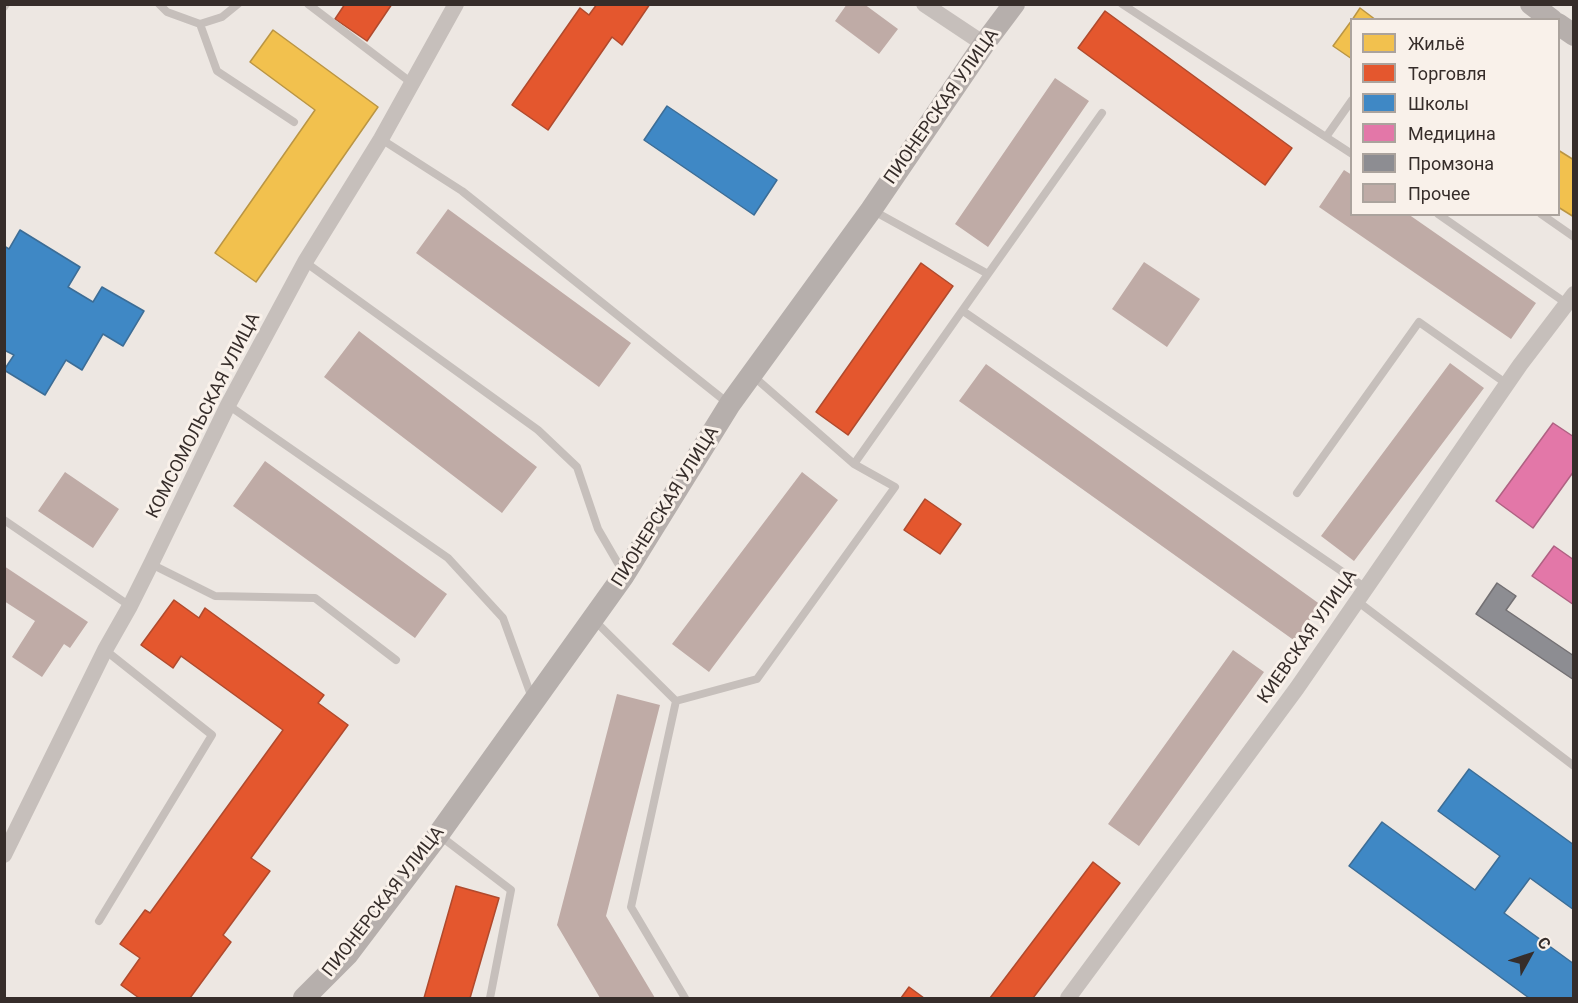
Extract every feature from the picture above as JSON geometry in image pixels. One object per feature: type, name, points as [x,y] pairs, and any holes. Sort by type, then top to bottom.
[{"type":"main road","name":"ПИОНЕРСКАЯ УЛИЦА","points":[[304,999],[347,955],[438,835],[534,702],[624,575],[730,404],[871,210],[984,44],[1014,4]]},
{"type":"main road","points":[[1531,4],[1549,18]]},
{"type":"main road","points":[[1560,25],[1574,35]]},
{"type":"street","name":"КОМСОМОЛЬСКАЯ УЛИЦА","points":[[4,855],[105,650],[151,564],[228,405],[305,262],[381,139],[456,4]]},
{"type":"street","points":[[924,4],[984,44]]},
{"type":"street","name":"КИЕВСКАЯ УЛИЦА","points":[[1068,999],[1297,688],[1507,384],[1570,298]]},
{"type":"lane","points":[[159,4],[167,12],[200,24],[222,17],[238,4]]},
{"type":"lane","points":[[308,4],[413,84]]},
{"type":"lane","points":[[1122,4],[1350,153]]},
{"type":"lane","points":[[200,24],[217,71],[294,122]]},
{"type":"lane","points":[[1326,137],[1350,103]]},
{"type":"lane","points":[[854,464],[1102,113]]},
{"type":"lane","points":[[381,139],[462,191],[730,404]]},
{"type":"lane","points":[[871,210],[988,274]]},
{"type":"lane","points":[[1441,216],[1570,298]]},
{"type":"lane","points":[[1544,216],[1574,237]]},
{"type":"lane","points":[[305,262],[538,430],[577,466],[598,528],[624,575]]},
{"type":"lane","points":[[963,311],[1362,595],[1574,766]]},
{"type":"lane","points":[[1297,493],[1419,322],[1507,384]]},
{"type":"lane","points":[[676,701],[757,679],[894,487],[854,464],[752,376]]},
{"type":"lane","points":[[228,405],[448,558],[503,618],[534,702]]},
{"type":"lane","points":[[4,520],[130,606]]},
{"type":"lane","points":[[151,564],[215,596],[315,598],[396,660]]},
{"type":"lane","points":[[592,619],[676,701]]},
{"type":"lane","points":[[99,921],[212,735],[105,650]]},
{"type":"lane","points":[[676,701],[631,907],[685,999]]},
{"type":"lane","points":[[438,835],[511,890],[490,999]]},
{"type":"building: Жильё","points":[[1360,8],[1373,18],[1353,18]]},
{"type":"building: Жильё","points":[[1350,23],[1350,58],[1333,46]]},
{"type":"building: Жильё","points":[[273,30],[378,107],[256,282],[215,253],[315,110],[250,62]]},
{"type":"building: Жильё","points":[[1560,151],[1574,160],[1574,217],[1560,208]]},
{"type":"building: Торговля","points":[[345,4],[392,4],[367,41],[335,19]]},
{"type":"building: Торговля","points":[[597,4],[650,4],[622,45],[612,37],[548,130],[512,105],[580,8],[589,15]]},
{"type":"building: Торговля","points":[[1105,11],[1292,148],[1265,185],[1078,48]]},
{"type":"building: Торговля","points":[[921,263],[953,286],[848,435],[816,412]]},
{"type":"building: Торговля","points":[[925,499],[961,524],[940,554],[904,530]]},
{"type":"building: Торговля","points":[[174,600],[199,618],[205,608],[324,695],[318,703],[348,725],[251,858],[270,871],[223,935],[231,942],[190,998],[139,998],[121,985],[140,958],[120,944],[145,910],[150,913],[283,730],[181,656],[173,668],[141,645]]},
{"type":"building: Торговля","points":[[1093,862],[1120,883],[1033,998],[990,998]]},
{"type":"building: Торговля","points":[[456,886],[499,898],[470,998],[424,998]]},
{"type":"building: Торговля","points":[[909,987],[924,998],[901,998]]},
{"type":"building: Школы","points":[[667,106],[777,180],[754,215],[644,140]]},
{"type":"building: Школы","points":[[20,230],[80,267],[68,287],[93,302],[102,287],[144,311],[123,346],[103,334],[82,370],[66,360],[45,395],[4,370],[14,355],[4,350],[4,246],[9,249]]},
{"type":"building: Школы","points":[[1469,769],[1574,845],[1574,910],[1530,878],[1504,913],[1574,964],[1574,998],[1529,998],[1349,866],[1382,822],[1475,890],[1500,856],[1438,811]]},
{"type":"building: Медицина","points":[[1553,423],[1574,437],[1574,471],[1533,528],[1496,501]]},
{"type":"building: Медицина","points":[[1554,546],[1574,560],[1574,605],[1532,576]]},
{"type":"building: Промзона","points":[[1497,583],[1516,596],[1506,610],[1574,656],[1574,680],[1476,614]]},
{"type":"building: Прочее","points":[[847,4],[864,4],[898,29],[879,54],[835,21]]},
{"type":"building: Прочее","points":[[1055,78],[1089,101],[988,247],[955,224]]},
{"type":"building: Прочее","points":[[1344,170],[1350,174],[1350,216],[1411,216],[1536,303],[1511,339],[1319,207]]},
{"type":"building: Прочее","points":[[448,209],[631,343],[599,387],[416,253]]},
{"type":"building: Прочее","points":[[1144,262],[1200,299],[1167,347],[1112,309]]},
{"type":"building: Прочее","points":[[359,331],[537,467],[502,513],[324,377]]},
{"type":"building: Прочее","points":[[1450,363],[1484,388],[1354,561],[1321,536]]},
{"type":"building: Прочее","points":[[986,364],[1321,605],[1295,641],[959,401]]},
{"type":"building: Прочее","points":[[265,461],[447,594],[415,638],[233,506]]},
{"type":"building: Прочее","points":[[65,472],[119,509],[93,548],[38,511]]},
{"type":"building: Прочее","points":[[802,472],[838,500],[709,672],[672,644]]},
{"type":"building: Прочее","points":[[4,566],[88,622],[70,648],[64,644],[42,677],[12,657],[35,621],[4,601]]},
{"type":"building: Прочее","points":[[1233,650],[1264,672],[1139,846],[1108,824]]},
{"type":"building: Прочее","points":[[617,694],[660,705],[606,916],[655,998],[600,998],[557,925]]}]
